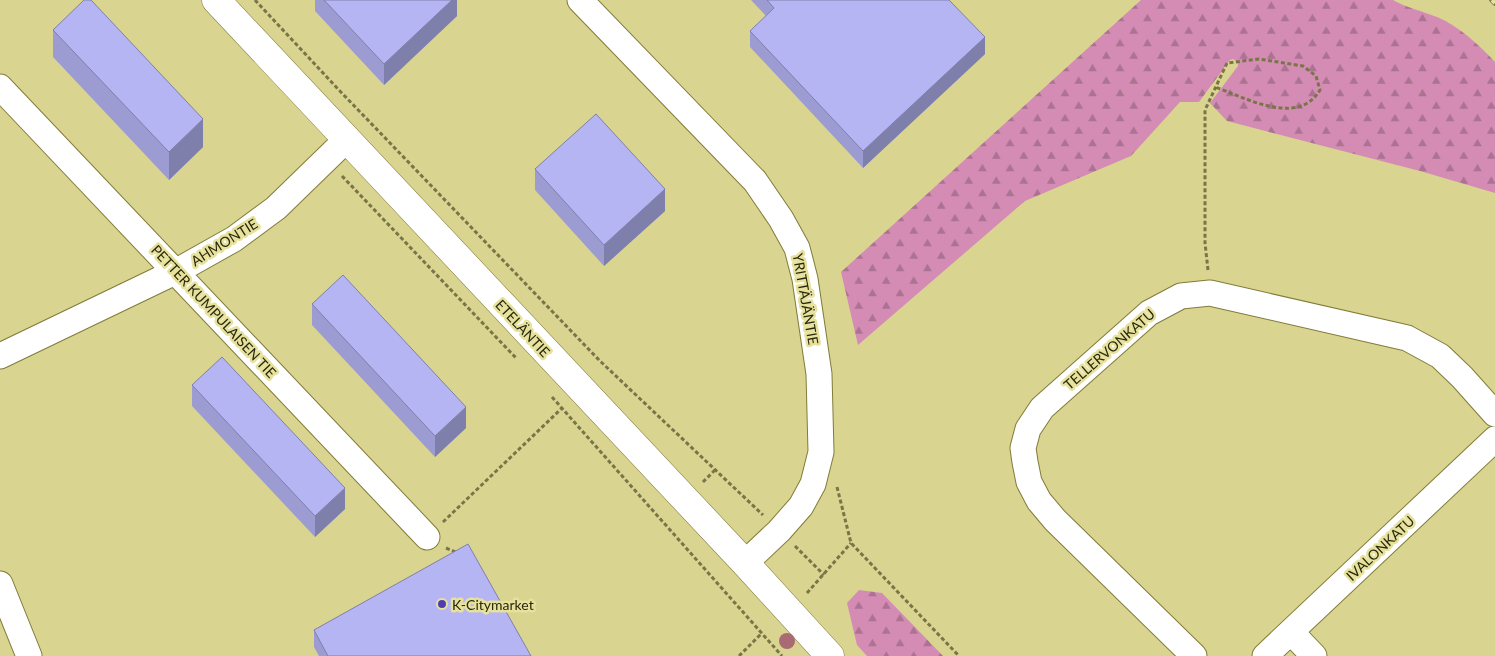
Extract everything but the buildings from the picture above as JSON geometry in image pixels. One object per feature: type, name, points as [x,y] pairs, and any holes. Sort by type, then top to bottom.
[{"type":"street","name":"ETELÄNTIE","points":[[216,0],[830,656]]},
{"type":"street","name":"YRITTÄJÄNTIE","points":[[580,0],[755,181],[781,219],[797,248],[805,280],[819,374],[821,452],[813,484],[801,506],[745,563]]},
{"type":"street","name":"PETTER KUMPULAISEN TIE","points":[[0,87],[177,271],[427,537]]},
{"type":"street","name":"AHMONTIE","points":[[0,356],[177,271],[234,239],[276,208],[347,139]]},
{"type":"street","name":"TELLERVONKATU","points":[[1194,656],[1055,520],[1039,501],[1029,482],[1023,448],[1028,429],[1042,408],[1149,313],[1181,296],[1210,293],[1407,338],[1440,356],[1462,377],[1495,414]]},
{"type":"street","name":"IVALONKATU","points":[[1265,656],[1495,439]]},
{"type":"street","points":[[0,584],[29,656]]},
{"type":"street","points":[[1291,632],[1314,656]]},
{"type":"path","points":[[255,0],[337,88],[600,361],[824,575],[851,543],[959,656]]},
{"type":"path","points":[[1210,293],[1205,243],[1204,110],[1227,63],[1259,59],[1303,66],[1316,76],[1320,90],[1314,99],[1299,107],[1277,109],[1216,87]]},
{"type":"path","points":[[318,108],[337,88]]},
{"type":"path","points":[[326,160],[523,367]]},
{"type":"path","points":[[550,394],[782,656]]},
{"type":"path","points":[[427,537],[562,408]]},
{"type":"path","points":[[739,656],[762,634]]},
{"type":"green space","points":[[1141,0],[1393,0],[1453,25],[1468,36],[1495,62],[1495,193],[1420,171],[1227,121],[1210,103],[1238,66],[1238,62],[1233,59],[1230,60],[1199,102],[1180,102],[1131,156],[1025,201],[858,345],[841,272]]},
{"type":"green space","points":[[859,590],[882,593],[943,656],[867,656],[857,645],[847,603]]},
{"type":"railway","points":[[1492,0],[1495,3]]},
{"type":"place","name":"K-Citymarket","points":[[442,604]]}]
